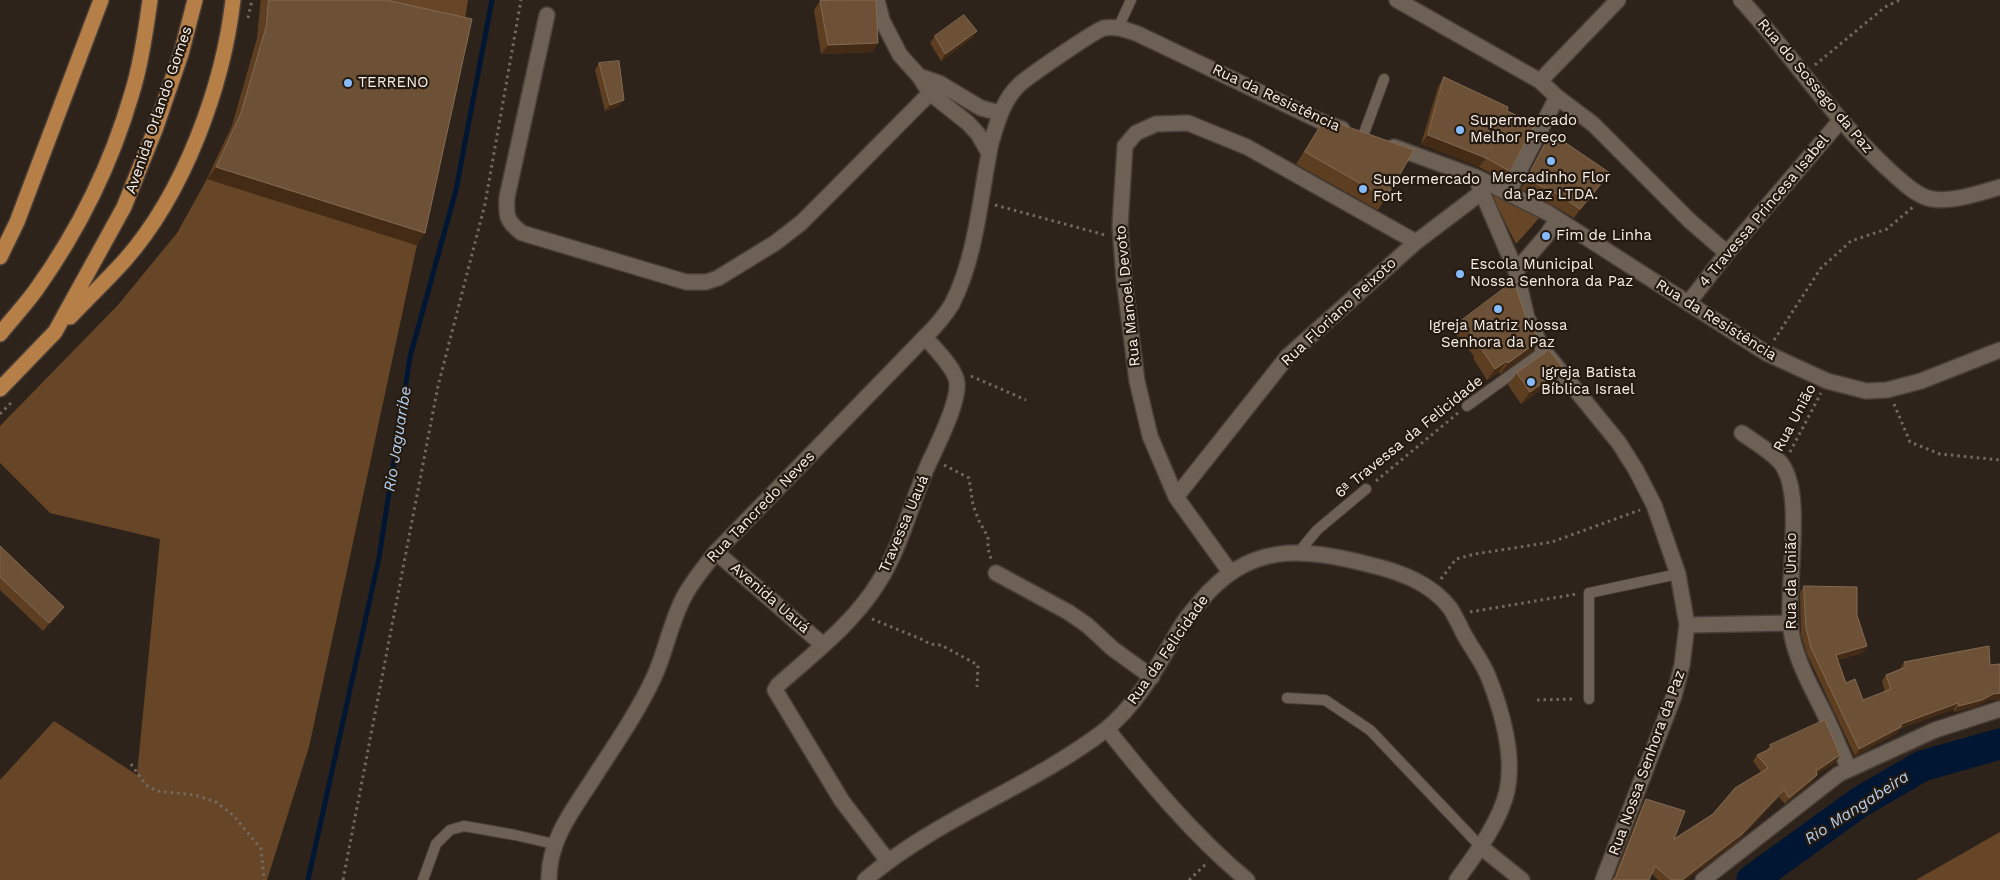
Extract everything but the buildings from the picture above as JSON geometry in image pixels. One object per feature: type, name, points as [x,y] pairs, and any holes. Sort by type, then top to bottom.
[{"type":"main road","points":[[0,257],[17,222],[101,0]]},
{"type":"main road","name":"Avenida Orlando Gomes","points":[[0,334],[36,290],[62,249],[102,173],[133,92],[150,0]]},
{"type":"main road","name":"Avenida Orlando Gomes","points":[[0,389],[55,332],[124,207],[155,130],[181,54],[195,0]]},
{"type":"main road","points":[[55,332],[126,259],[150,228],[173,189],[208,114],[224,50],[233,0]]},
{"type":"street","points":[[877,0],[882,20],[893,44],[909,67],[935,88],[968,122],[978,134],[989,153]]},
{"type":"street","points":[[1397,0],[1540,81],[1557,98],[1593,124],[1690,221],[1727,252]]},
{"type":"street","points":[[1540,81],[1618,0]]},
{"type":"street","name":"Rua do Sossego da Paz","points":[[1741,0],[1805,74],[1840,120],[1894,174],[1925,197]]},
{"type":"street","points":[[547,15],[507,197],[507,218],[511,225],[522,233],[686,282],[696,283],[718,278],[744,264],[782,238],[801,223],[833,192],[935,88]]},
{"type":"street","name":"Rua da Resistência","points":[[989,153],[1000,113],[1018,85],[1100,29],[1118,28],[1138,34],[1199,62],[1320,121],[1476,177],[1558,220],[1592,244],[1689,302],[1766,353],[1827,381],[1860,390],[1887,390],[1921,381],[2000,350]]},
{"type":"street","points":[[935,88],[981,108],[1000,113]]},
{"type":"street","points":[[1508,193],[1557,98]]},
{"type":"street","name":"4 Travessa Princesa Isabel","points":[[1689,302],[1727,252],[1840,120]]},
{"type":"street","name":"Rua Manoel Devoto","points":[[1230,572],[1176,497],[1150,436],[1137,381],[1124,279],[1121,239],[1122,175],[1125,146],[1136,133],[1156,124],[1188,122],[1247,147],[1416,242]]},
{"type":"street","name":"Rua Tancredo Neves","points":[[549,880],[549,867],[554,844],[565,823],[614,748],[654,677],[684,597],[697,576],[716,552],[925,337],[951,306],[962,282],[969,258],[989,153]]},
{"type":"street","name":"Rua Nossa Senhora da Paz","points":[[1476,177],[1506,243],[1516,271],[1527,318],[1544,351],[1619,443],[1636,470],[1654,505],[1678,574],[1687,624],[1682,665],[1674,696],[1603,880]]},
{"type":"street","points":[[1925,197],[1935,199],[1961,197],[2000,187]]},
{"type":"street","name":"Rua Floriano Peixoto","points":[[1176,497],[1288,356],[1416,242],[1482,192]]},
{"type":"street","points":[[1516,271],[1558,220]]},
{"type":"street","points":[[925,337],[954,372]]},
{"type":"street","name":"Travessa Uauá","points":[[888,861],[842,801],[775,691],[778,685],[857,612],[880,580],[893,557],[918,488],[948,418],[958,384],[954,372]]},
{"type":"street","name":"Rua da União","points":[[1742,433],[1772,454],[1786,472],[1791,491],[1793,544],[1789,623],[1796,652],[1804,673],[1849,769]]},
{"type":"street","name":"Avenida Uauá","points":[[716,552],[823,645]]},
{"type":"street","name":"Rua da Felicidade","points":[[865,880],[888,861],[951,820],[1038,774],[1107,729],[1129,707],[1152,677],[1184,621],[1210,590],[1230,572],[1251,561],[1299,552],[1335,556],[1390,570],[1425,585],[1450,608],[1486,671],[1497,702],[1507,742],[1507,792],[1481,848]]},
{"type":"street","points":[[996,573],[1087,624],[1113,649],[1152,677]]},
{"type":"street","points":[[1687,624],[1789,623]]},
{"type":"street","points":[[1703,880],[1814,792],[1849,769],[1935,730],[2000,709]]},
{"type":"street","points":[[1107,729],[1150,782],[1217,854],[1248,880]]},
{"type":"street","points":[[1457,880],[1481,848],[1522,880]]},
{"type":"lane","points":[[1118,28],[1131,0]]},
{"type":"lane","points":[[1363,136],[1384,79]]},
{"type":"lane","name":"6ª Travessa da Felicidade","points":[[1467,406],[1544,351]]},
{"type":"lane","name":"6ª Travessa da Felicidade","points":[[1299,552],[1317,530],[1366,489]]},
{"type":"lane","points":[[1589,699],[1589,593],[1678,574]]},
{"type":"lane","points":[[1287,698],[1325,700],[1370,730],[1481,848]]},
{"type":"lane","points":[[423,880],[436,844],[450,830],[464,826],[515,834],[554,844]]},
{"type":"path","points":[[343,880],[438,386],[485,204],[521,0]]},
{"type":"path","points":[[1805,74],[1885,8],[1900,0]]},
{"type":"path","points":[[1766,353],[1821,268],[1852,241],[1887,229],[1925,197]]},
{"type":"path","points":[[980,201],[1121,239]]},
{"type":"path","points":[[954,372],[978,378],[1026,400]]},
{"type":"path","name":"Rua União","points":[[1782,465],[1827,381]]},
{"type":"path","points":[[1887,390],[1910,442],[1940,454],[2000,460]]},
{"type":"path","name":"6ª Travessa da Felicidade","points":[[1366,489],[1467,406]]},
{"type":"path","points":[[931,458],[969,478],[973,505],[988,537],[988,549],[996,573]]},
{"type":"path","points":[[1441,599],[1439,582],[1447,568],[1456,559],[1475,554],[1552,542],[1654,505]]},
{"type":"path","points":[[1456,619],[1465,612],[1589,593]]},
{"type":"path","points":[[857,612],[930,644],[941,645],[978,665],[977,687]]},
{"type":"path","points":[[1537,700],[1589,699]]},
{"type":"path","points":[[130,764],[146,785],[157,791],[195,795],[216,802],[233,815],[261,850],[264,880]]},
{"type":"path","points":[[1189,880],[1217,854]]},
{"type":"shaded area","points":[[261,0],[468,0],[463,31],[309,747],[267,880],[0,880],[0,780],[54,721],[137,775],[160,539],[50,513],[0,463],[0,426],[118,305],[177,233],[207,179],[232,126],[257,39]]},
{"type":"shaded area","points":[[1488,188],[1540,217],[1516,244]]},
{"type":"shaded area","points":[[2000,832],[2000,880],[1916,880]]},
{"type":"waterway","name":"Rio Jaguaribe","points":[[308,880],[379,558],[410,357],[456,190],[492,0]]},
{"type":"waterway","name":"Rio Mangabeira","points":[[1752,880],[1860,802],[1922,766],[2000,744]]},
{"type":"place","name":"TERRENO","points":[[348,83]]},
{"type":"place","name":"Supermercado Melhor Preço","points":[[1460,130]]},
{"type":"place","name":"Mercadinho Flor da Paz LTDA.","points":[[1551,161]]},
{"type":"place","name":"Supermercado Fort","points":[[1363,189]]},
{"type":"place","name":"Fim de Linha","points":[[1546,236]]},
{"type":"place","name":"Escola Municipal Nossa Senhora da Paz","points":[[1460,274]]},
{"type":"place","name":"Igreja Matriz Nossa Senhora da Paz","points":[[1498,309]]},
{"type":"place","name":"Igreja Batista Bíblica Israel","points":[[1531,382]]}]
